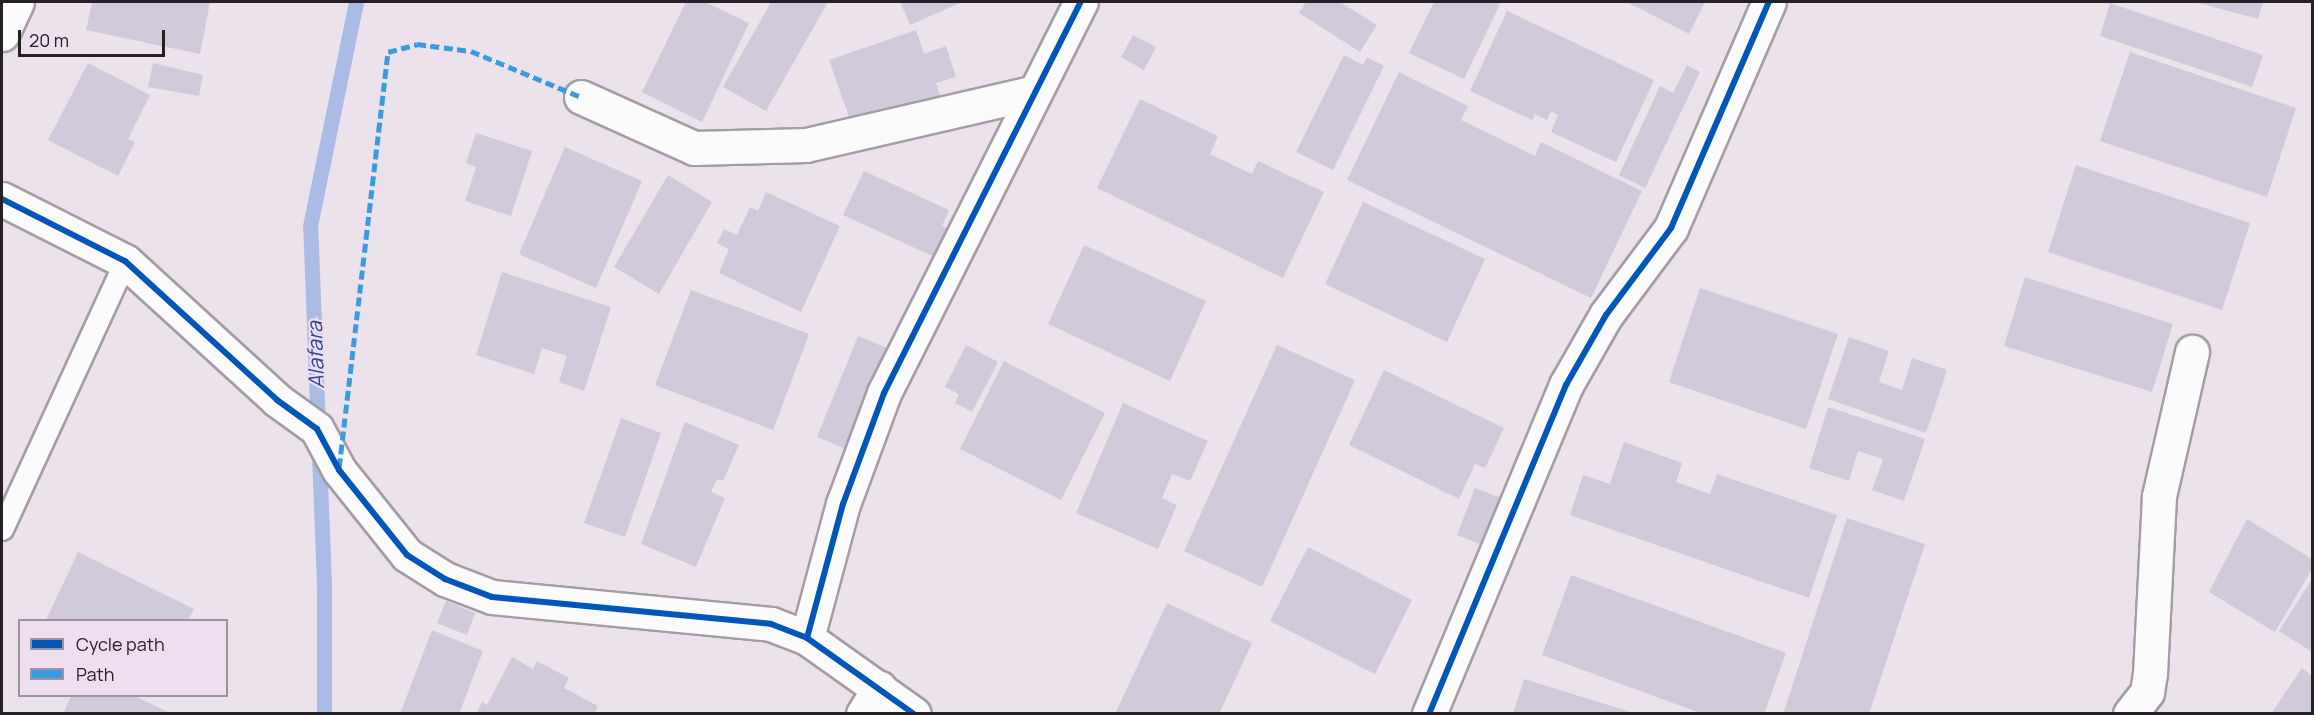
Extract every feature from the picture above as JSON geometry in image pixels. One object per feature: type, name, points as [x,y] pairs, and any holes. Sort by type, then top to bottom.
[{"type":"street","points":[[2,34],[18,2]]},
{"type":"street","points":[[807,638],[843,504],[884,393],[1081,2]]},
{"type":"street","points":[[1429,714],[1566,385],[1606,315],[1671,228],[1769,2]]},
{"type":"street","points":[[581,97],[694,148],[806,145],[1035,93]]},
{"type":"street","points":[[2,199],[125,261],[277,400],[317,429],[339,470],[407,555],[445,579],[492,597],[771,624],[807,638],[871,701],[914,714]]},
{"type":"street","points":[[2130,714],[2147,692],[2150,674],[2159,496],[2192,352]]},
{"type":"lane","points":[[2,529],[125,261]]},
{"type":"building","points":[[92,2],[210,2],[200,54],[86,30]]},
{"type":"building","points":[[686,2],[705,2],[749,23],[702,122],[642,92]]},
{"type":"building","points":[[771,2],[828,2],[766,111],[723,87]]},
{"type":"building","points":[[900,2],[959,2],[960,3],[910,25]]},
{"type":"building","points":[[1306,2],[1340,2],[1377,25],[1360,52],[1299,13]]},
{"type":"building","points":[[1434,2],[1501,2],[1464,79],[1409,53]]},
{"type":"building","points":[[1627,2],[1705,2],[1689,34]]},
{"type":"building","points":[[2195,2],[2263,2],[2258,19]]},
{"type":"building","points":[[2110,3],[2263,55],[2252,87],[2100,36]]},
{"type":"building","points":[[1507,11],[1654,80],[1616,162],[1551,132],[1558,115],[1551,111],[1547,120],[1535,114],[1532,120],[1470,91]]},
{"type":"building","points":[[916,30],[924,54],[946,46],[956,77],[936,83],[941,100],[854,131],[829,60]]},
{"type":"building","points":[[1133,35],[1156,47],[1144,70],[1121,57]]},
{"type":"building","points":[[2130,52],[2296,108],[2267,197],[2100,141]]},
{"type":"building","points":[[1344,55],[1363,65],[1367,57],[1384,66],[1333,170],[1296,152]]},
{"type":"building","points":[[88,63],[150,95],[128,139],[135,142],[118,176],[48,140]]},
{"type":"building","points":[[153,63],[203,75],[199,96],[148,87]]},
{"type":"building","points":[[1687,65],[1700,72],[1645,188],[1619,175],[1660,86],[1673,93]]},
{"type":"building","points":[[1399,72],[1468,106],[1461,120],[1535,156],[1541,142],[1642,191],[1591,298],[1347,180]]},
{"type":"building","points":[[1140,99],[1218,136],[1210,154],[1252,174],[1258,161],[1324,192],[1283,278],[1097,188]]},
{"type":"building","points":[[476,133],[532,151],[511,216],[465,201],[476,167],[466,163]]},
{"type":"building","points":[[565,147],[642,181],[596,288],[519,254]]},
{"type":"building","points":[[2076,165],[2250,223],[2222,310],[2048,252]]},
{"type":"building","points":[[864,171],[949,210],[942,226],[954,231],[941,260],[843,215]]},
{"type":"building","points":[[668,175],[712,202],[659,294],[614,267]]},
{"type":"building","points":[[766,192],[840,226],[801,312],[719,273],[729,249],[717,243],[724,229],[737,235],[750,207],[758,211]]},
{"type":"building","points":[[1363,202],[1485,259],[1447,342],[1325,284]]},
{"type":"building","points":[[1084,245],[1206,301],[1170,381],[1048,324]]},
{"type":"building","points":[[502,272],[611,307],[584,391],[559,382],[567,356],[542,348],[534,374],[476,355]]},
{"type":"building","points":[[2025,277],[2173,324],[2152,392],[2004,346]]},
{"type":"building","points":[[1700,288],[1838,334],[1806,429],[1669,382]]},
{"type":"building","points":[[691,290],[809,334],[773,430],[655,385]]},
{"type":"building","points":[[858,336],[889,349],[848,450],[817,437]]},
{"type":"building","points":[[1849,337],[1889,351],[1879,382],[1902,390],[1912,358],[1947,370],[1926,433],[1828,399]]},
{"type":"building","points":[[966,345],[998,362],[972,412],[955,403],[959,394],[945,387]]},
{"type":"building","points":[[1277,345],[1355,380],[1262,587],[1184,551]]},
{"type":"building","points":[[1004,361],[1105,413],[1061,500],[960,449]]},
{"type":"building","points":[[1384,370],[1504,428],[1485,468],[1475,464],[1459,499],[1349,445]]},
{"type":"building","points":[[1123,403],[1208,441],[1190,481],[1172,474],[1162,498],[1177,505],[1158,549],[1076,513]]},
{"type":"building","points":[[1828,407],[1925,439],[1904,501],[1872,490],[1883,459],[1858,451],[1849,481],[1809,468]]},
{"type":"building","points":[[621,418],[661,433],[625,537],[584,523]]},
{"type":"building","points":[[685,422],[739,445],[723,481],[717,479],[711,492],[725,498],[696,567],[641,544]]},
{"type":"building","points":[[1624,442],[1682,463],[1676,482],[1710,494],[1717,474],[1837,515],[1809,598],[1570,515],[1583,475],[1610,484]]},
{"type":"building","points":[[1475,488],[1504,499],[1485,546],[1457,535]]},
{"type":"building","points":[[1847,518],[1925,544],[1869,714],[1783,714]]},
{"type":"building","points":[[2247,519],[2312,559],[2312,569],[2275,632],[2209,592]]},
{"type":"building","points":[[1308,547],[1412,600],[1375,674],[1270,621]]},
{"type":"building","points":[[78,552],[194,609],[189,619],[46,619]]},
{"type":"building","points":[[1571,575],[1786,653],[1764,714],[1703,714],[1542,655]]},
{"type":"building","points":[[2312,579],[2312,652],[2279,631]]},
{"type":"building","points":[[446,601],[475,613],[467,635],[437,623]]},
{"type":"building","points":[[1167,603],[1252,643],[1219,714],[1115,714]]},
{"type":"building","points":[[432,630],[483,651],[459,714],[400,714]]},
{"type":"building","points":[[512,657],[533,669],[537,661],[569,678],[564,688],[598,706],[594,714],[476,714],[482,702],[487,705]]},
{"type":"building","points":[[2302,668],[2312,676],[2312,714],[2271,714]]},
{"type":"building","points":[[1524,679],[1634,713],[1634,714],[1513,714]]},
{"type":"building","points":[[71,697],[137,697],[172,714],[63,714]]},
{"type":"waterway","name":"Alafara","points":[[324,714],[324,585],[310,226],[356,2]]},
{"type":"marked path","points":[[339,467],[388,52],[417,44],[471,51],[581,97]]},
{"type":"cycle path","points":[[807,638],[843,504],[884,393],[1081,2]]},
{"type":"cycle path","points":[[1429,714],[1566,385],[1606,315],[1671,228],[1769,2]]},
{"type":"cycle path","points":[[2,199],[125,261],[277,400],[317,429],[339,470],[407,555],[445,579],[492,597],[771,624],[807,638],[914,714]]}]
